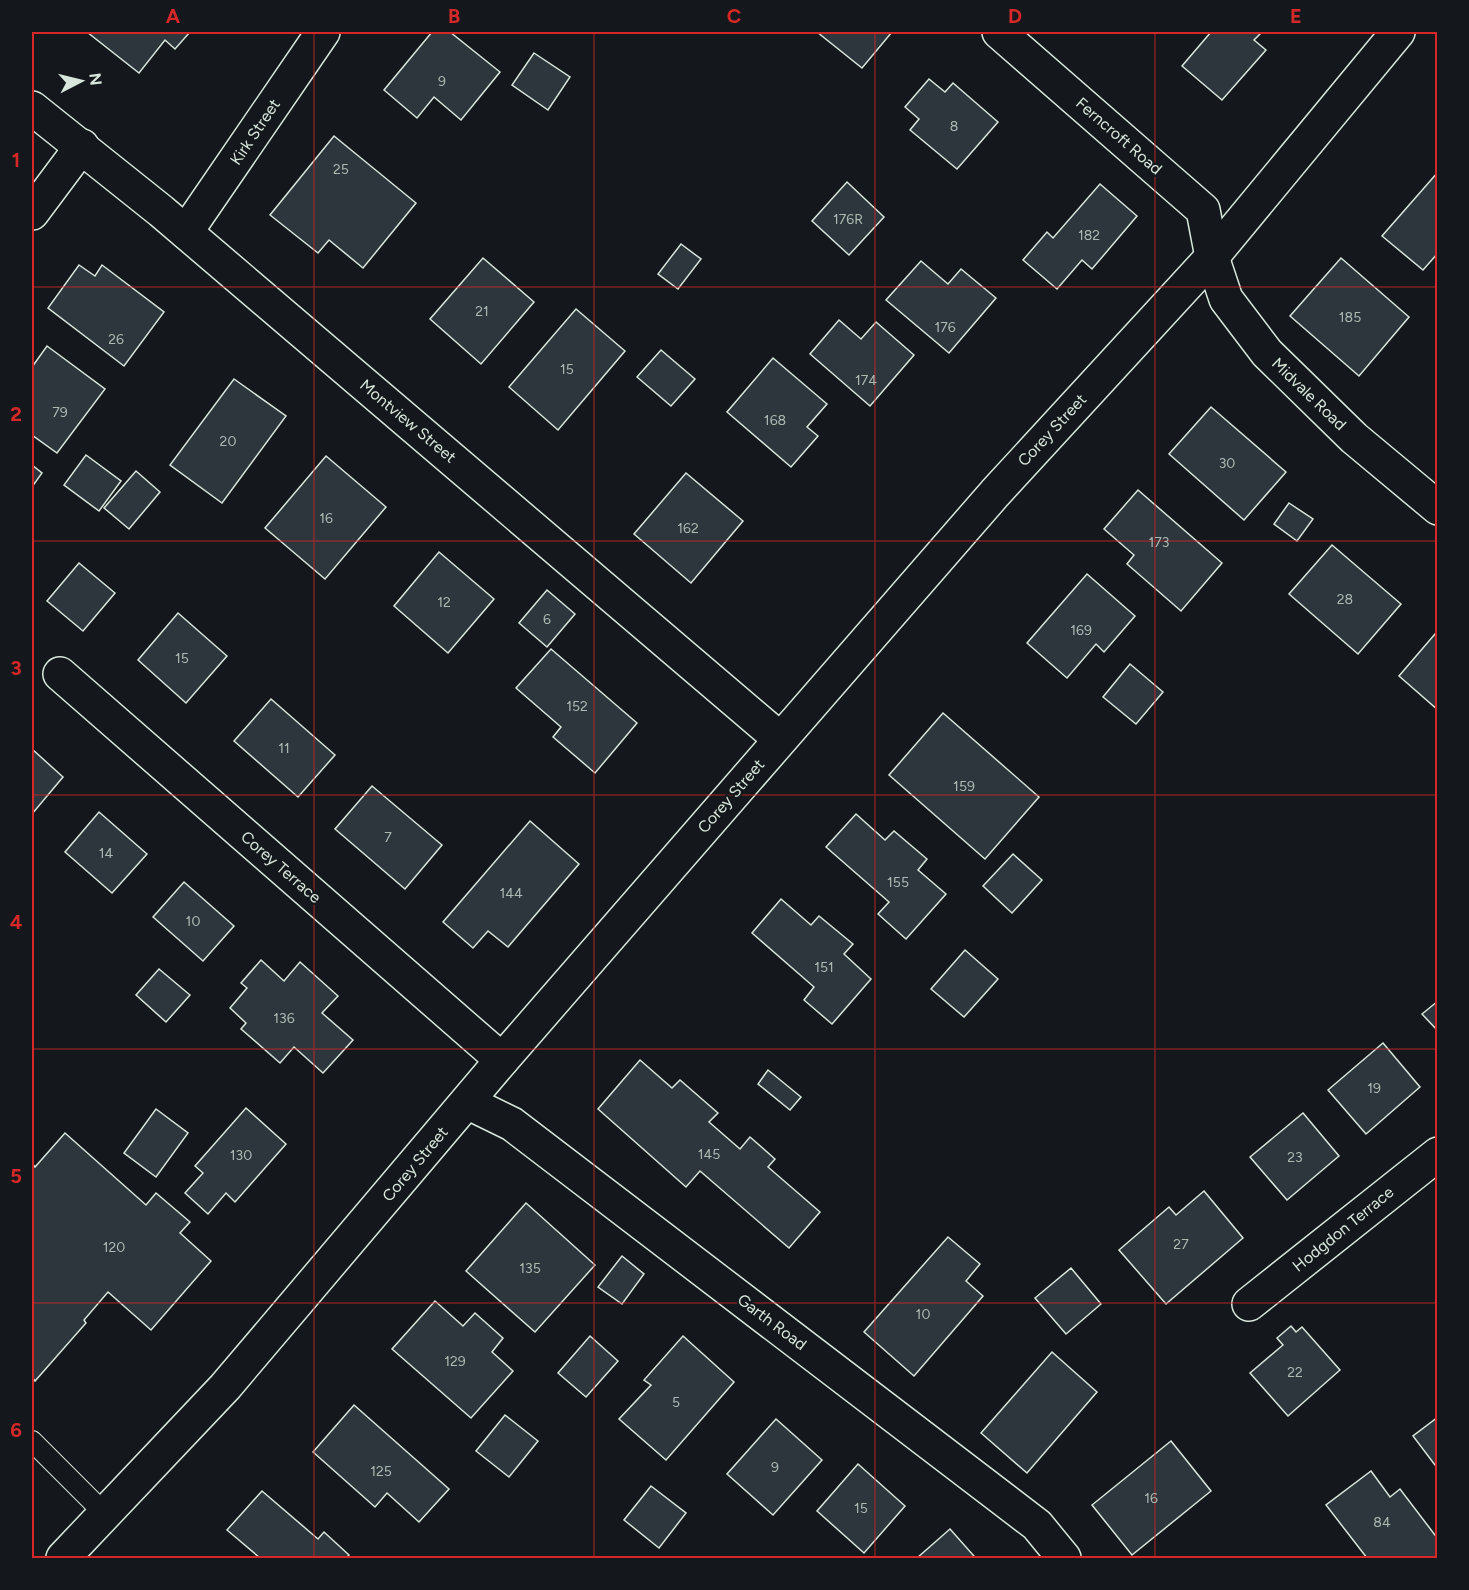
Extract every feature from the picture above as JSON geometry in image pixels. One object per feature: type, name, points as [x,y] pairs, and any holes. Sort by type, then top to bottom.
[{"type":"street","name":"Kirk Street","points":[[186,232],[323,32]]},
{"type":"street","name":"Ferncroft Road","points":[[999,32],[1203,210],[1212,257]]},
{"type":"street","name":"Corey Street","points":[[63,1558],[225,1387],[502,1060],[987,501],[1212,257],[1398,32]]},
{"type":"street","name":"Montview Street","points":[[32,108],[186,232],[780,739]]},
{"type":"street","points":[[32,213],[82,146]]},
{"type":"street","name":"Midvale Road","points":[[1212,257],[1226,299],[1267,353],[1354,438],[1437,508]]},
{"type":"street","name":"Corey Terrace","points":[[60,674],[502,1060]]},
{"type":"street","name":"Garth Road","points":[[467,1102],[521,1131],[1037,1525],[1064,1558]]},
{"type":"street","name":"Hodgdon Terrace","points":[[1249,1304],[1437,1154]]},
{"type":"lane","points":[[32,1441],[105,1514]]},
{"type":"building","points":[[87,32],[190,32],[175,49],[165,40],[139,73]]},
{"type":"building","points":[[432,32],[450,32],[500,72],[461,120],[434,97],[417,118],[384,90]]},
{"type":"building","points":[[817,32],[892,32],[862,68]]},
{"type":"building","points":[[1211,32],[1262,32],[1254,40],[1266,50],[1222,100],[1182,66]]},
{"type":"building","points":[[534,53],[570,77],[548,110],[512,85]]},
{"type":"building","points":[[929,79],[945,92],[953,83],[998,122],[957,169],[910,130],[919,119],[905,107]]},
{"type":"building","points":[[334,136],[416,203],[363,268],[329,240],[318,253],[270,215]]},
{"type":"building","points":[[1438,172],[1438,253],[1423,270],[1382,236]]},
{"type":"building","points":[[847,182],[884,217],[849,255],[812,221]]},
{"type":"building","points":[[1100,184],[1137,216],[1092,269],[1082,260],[1057,289],[1023,260],[1047,232],[1053,238]]},
{"type":"building","points":[[681,244],[701,259],[678,289],[658,274]]},
{"type":"building","points":[[483,258],[534,302],[481,364],[430,319]]},
{"type":"building","points":[[1341,258],[1409,317],[1359,376],[1290,316]]},
{"type":"building","points":[[921,261],[948,284],[961,269],[996,298],[949,353],[886,300]]},
{"type":"building","points":[[79,265],[95,276],[102,265],[164,312],[124,366],[48,308]]},
{"type":"building","points":[[576,309],[625,351],[558,430],[509,387]]},
{"type":"building","points":[[839,320],[861,339],[876,322],[914,355],[870,406],[810,354]]},
{"type":"building","points":[[47,346],[105,389],[57,453],[32,435],[32,367]]},
{"type":"building","points":[[661,350],[695,379],[671,406],[637,377]]},
{"type":"building","points":[[773,358],[827,404],[807,427],[818,436],[791,467],[727,412]]},
{"type":"building","points":[[234,379],[286,416],[222,503],[170,465]]},
{"type":"building","points":[[1211,407],[1286,472],[1244,520],[1169,454]]},
{"type":"building","points":[[86,455],[121,481],[99,511],[64,485]]},
{"type":"building","points":[[326,456],[386,507],[325,579],[265,528]]},
{"type":"building","points":[[32,465],[42,473],[32,487]]},
{"type":"building","points":[[136,471],[160,492],[129,529],[104,508]]},
{"type":"building","points":[[686,473],[743,521],[691,583],[634,534]]},
{"type":"building","points":[[1138,490],[1222,563],[1181,611],[1127,564],[1134,555],[1104,529]]},
{"type":"building","points":[[1289,503],[1313,519],[1297,541],[1274,524]]},
{"type":"building","points":[[1332,545],[1401,604],[1358,654],[1289,594]]},
{"type":"building","points":[[439,552],[494,599],[448,653],[394,606]]},
{"type":"building","points":[[79,563],[115,593],[83,631],[47,601]]},
{"type":"building","points":[[1087,574],[1135,616],[1104,652],[1096,644],[1067,678],[1027,643]]},
{"type":"building","points":[[547,590],[575,614],[547,647],[519,623]]},
{"type":"building","points":[[178,613],[227,656],[186,703],[138,660]]},
{"type":"building","points":[[1435,634],[1438,636],[1438,710],[1399,676]]},
{"type":"building","points":[[551,649],[637,723],[595,773],[553,737],[561,727],[516,688]]},
{"type":"building","points":[[1130,664],[1163,692],[1136,724],[1103,697]]},
{"type":"building","points":[[271,699],[335,755],[298,797],[234,741]]},
{"type":"building","points":[[943,713],[1039,797],[985,859],[889,775]]},
{"type":"building","points":[[32,749],[63,777],[32,814]]},
{"type":"building","points":[[372,786],[442,845],[405,889],[335,829]]},
{"type":"building","points":[[99,812],[147,854],[112,893],[65,852]]},
{"type":"building","points":[[856,814],[885,840],[894,831],[927,859],[918,870],[946,894],[906,939],[878,914],[889,902],[826,847]]},
{"type":"building","points":[[530,821],[579,864],[508,947],[488,931],[473,948],[443,922]]},
{"type":"building","points":[[1013,854],[1042,880],[1012,913],[983,886]]},
{"type":"building","points":[[184,882],[234,926],[203,961],[153,917]]},
{"type":"building","points":[[781,899],[811,925],[819,916],[853,944],[844,954],[871,979],[832,1024],[804,1000],[814,987],[752,933]]},
{"type":"building","points":[[965,950],[998,979],[964,1017],[931,989]]},
{"type":"building","points":[[261,960],[284,981],[300,962],[338,996],[322,1013],[353,1040],[323,1073],[294,1047],[280,1063],[241,1029],[246,1023],[230,1008],[247,988],[241,983]]},
{"type":"building","points":[[159,969],[190,995],[166,1022],[136,995]]},
{"type":"building","points":[[1438,1001],[1438,1031],[1422,1014]]},
{"type":"building","points":[[1383,1043],[1420,1087],[1366,1134],[1328,1090]]},
{"type":"building","points":[[640,1060],[672,1088],[680,1080],[718,1113],[709,1122],[740,1149],[750,1137],[775,1159],[768,1167],[820,1212],[789,1248],[700,1171],[686,1187],[598,1109]]},
{"type":"building","points":[[768,1070],[801,1097],[790,1110],[758,1084]]},
{"type":"building","points":[[246,1108],[286,1144],[235,1202],[226,1193],[208,1214],[185,1193],[203,1173],[195,1166]]},
{"type":"building","points":[[156,1109],[188,1133],[156,1177],[124,1153]]},
{"type":"building","points":[[1303,1113],[1339,1156],[1287,1200],[1250,1157]]},
{"type":"building","points":[[65,1133],[146,1205],[156,1193],[190,1222],[180,1233],[211,1261],[151,1330],[108,1292],[84,1320],[86,1323],[35,1381],[32,1377],[32,1163],[35,1167]]},
{"type":"building","points":[[1204,1191],[1243,1238],[1166,1304],[1119,1250],[1169,1207],[1176,1215]]},
{"type":"building","points":[[526,1203],[595,1265],[535,1332],[466,1271]]},
{"type":"building","points":[[948,1237],[980,1264],[966,1281],[983,1296],[914,1376],[864,1332]]},
{"type":"building","points":[[622,1256],[644,1274],[622,1304],[598,1287]]},
{"type":"building","points":[[1071,1268],[1101,1304],[1066,1334],[1035,1298]]},
{"type":"building","points":[[435,1301],[463,1326],[475,1313],[503,1338],[492,1352],[513,1371],[471,1418],[392,1349]]},
{"type":"building","points":[[1291,1326],[1296,1332],[1302,1327],[1340,1370],[1288,1416],[1250,1373],[1283,1345],[1277,1338]]},
{"type":"building","points":[[590,1336],[618,1361],[586,1397],[558,1373]]},
{"type":"building","points":[[683,1336],[734,1382],[666,1460],[619,1419],[651,1385],[644,1380]]},
{"type":"building","points":[[1052,1352],[1097,1392],[1027,1473],[981,1433]]},
{"type":"building","points":[[354,1405],[449,1489],[419,1522],[387,1493],[375,1507],[313,1452]]},
{"type":"building","points":[[505,1415],[538,1441],[509,1477],[476,1451]]},
{"type":"building","points":[[1438,1417],[1438,1469],[1413,1436]]},
{"type":"building","points":[[776,1419],[822,1460],[773,1515],[727,1474]]},
{"type":"building","points":[[1171,1441],[1211,1491],[1132,1555],[1092,1505]]},
{"type":"building","points":[[858,1464],[905,1506],[864,1553],[817,1511]]},
{"type":"building","points":[[1371,1471],[1390,1497],[1400,1489],[1438,1539],[1438,1558],[1367,1558],[1326,1505]]},
{"type":"building","points":[[651,1486],[686,1513],[659,1548],[624,1520]]},
{"type":"building","points":[[262,1491],[318,1539],[324,1532],[349,1555],[346,1558],[260,1558],[227,1530]]},
{"type":"building","points":[[950,1529],[974,1556],[971,1558],[917,1558]]}]
